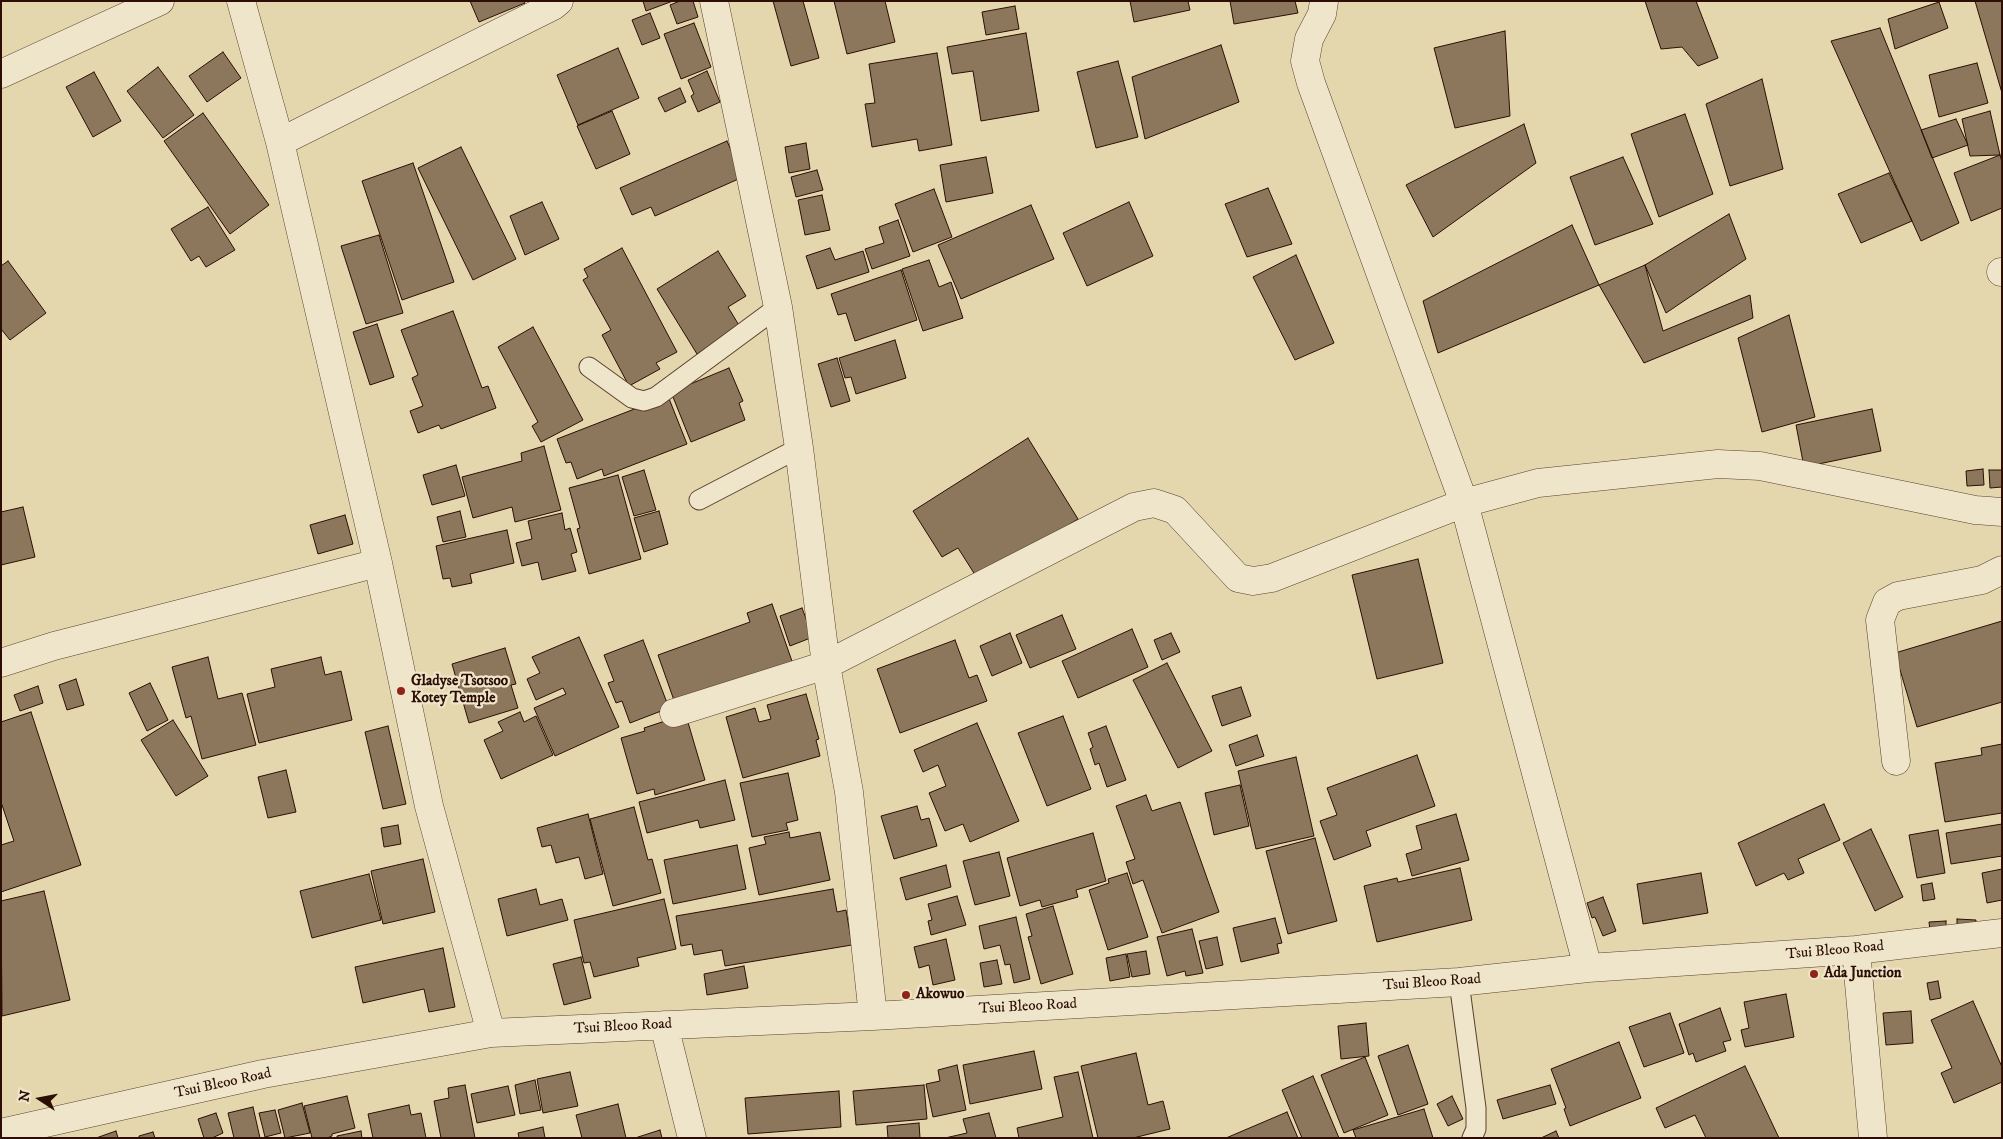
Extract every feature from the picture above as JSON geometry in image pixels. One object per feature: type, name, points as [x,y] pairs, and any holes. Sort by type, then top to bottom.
[{"type":"street","points":[[1,74],[125,10],[160,1]]},
{"type":"street","points":[[242,1],[280,142],[378,563],[429,806],[491,1033]]},
{"type":"street","points":[[280,142],[553,6],[559,1]]},
{"type":"street","points":[[714,1],[778,308],[799,448],[826,665],[849,792],[873,1016]]},
{"type":"street","points":[[1324,1],[1322,14],[1310,39],[1305,61],[1311,83],[1464,503],[1588,968]]},
{"type":"street","points":[[674,713],[826,665],[1134,507],[1154,503],[1175,510],[1238,578],[1254,582],[1272,578],[1464,503],[1538,483],[1718,464],[1760,466],[1975,510],[2002,512]]},
{"type":"street","points":[[1,664],[54,646],[378,563]]},
{"type":"street","points":[[1896,761],[1880,620],[1888,602],[1898,596],[1982,580],[2002,570]]},
{"type":"street","name":"Tsui Bleoo Road","points":[[1,1133],[263,1074],[491,1033],[873,1016],[1459,982],[1588,968],[1856,950],[2002,934]]},
{"type":"street","points":[[1856,950],[1873,1138]]},
{"type":"street","points":[[664,1025],[692,1138]]},
{"type":"lane","points":[[589,367],[632,398],[644,400],[656,397],[778,308]]},
{"type":"lane","points":[[699,500],[799,448]]},
{"type":"lane","points":[[1459,982],[1476,1108],[1476,1129],[1472,1138]]},
{"type":"building","points":[[470,1],[524,1],[525,3],[479,22]]},
{"type":"building","points":[[643,1],[673,1],[646,11]]},
{"type":"building","points":[[680,1],[693,1],[698,17],[677,24],[670,5]]},
{"type":"building","points":[[773,1],[803,1],[819,58],[791,66]]},
{"type":"building","points":[[834,1],[885,1],[895,42],[847,54]]},
{"type":"building","points":[[1130,1],[1188,1],[1190,10],[1134,22]]},
{"type":"building","points":[[1230,1],[1295,1],[1298,13],[1234,24]]},
{"type":"building","points":[[1645,1],[1696,1],[1718,58],[1698,66],[1682,47],[1661,49]]},
{"type":"building","points":[[1975,1],[2002,1],[2002,93]]},
{"type":"building","points":[[1939,2],[1948,28],[1895,49],[1888,19]]},
{"type":"building","points":[[1015,6],[1019,29],[986,35],[982,12]]},
{"type":"building","points":[[650,13],[660,38],[642,45],[632,20]]},
{"type":"building","points":[[694,23],[711,67],[681,79],[664,34]]},
{"type":"building","points":[[1880,28],[1959,223],[1921,241],[1831,41]]},
{"type":"building","points":[[1505,31],[1510,116],[1455,128],[1434,48]]},
{"type":"building","points":[[1026,33],[1039,111],[981,121],[973,71],[952,74],[947,47]]},
{"type":"building","points":[[1221,45],[1239,102],[1145,139],[1132,77]]},
{"type":"building","points":[[618,48],[639,98],[578,125],[557,75]]},
{"type":"building","points":[[223,52],[241,78],[207,102],[189,76]]},
{"type":"building","points":[[937,53],[952,145],[919,151],[917,139],[872,147],[865,104],[875,103],[869,64]]},
{"type":"building","points":[[1118,61],[1138,137],[1096,148],[1077,72]]},
{"type":"building","points":[[1977,63],[1988,103],[1939,117],[1929,75]]},
{"type":"building","points":[[158,67],[194,115],[163,138],[127,91]]},
{"type":"building","points":[[707,71],[720,102],[698,112],[691,96],[694,94],[688,80]]},
{"type":"building","points":[[94,72],[121,121],[93,137],[66,87]]},
{"type":"building","points":[[1762,79],[1783,169],[1730,186],[1706,104]]},
{"type":"building","points":[[680,88],[686,102],[665,112],[658,98]]},
{"type":"building","points":[[612,111],[630,154],[596,169],[577,126]]},
{"type":"building","points":[[1990,111],[2000,155],[1970,156],[1962,119]]},
{"type":"building","points":[[203,113],[269,205],[230,234],[164,141]]},
{"type":"building","points":[[1685,114],[1713,194],[1659,217],[1631,134]]},
{"type":"building","points":[[1956,119],[1968,145],[1932,158],[1921,130]]},
{"type":"building","points":[[1524,124],[1536,163],[1433,237],[1406,185]]},
{"type":"building","points":[[727,141],[743,177],[655,216],[651,207],[632,215],[620,188]]},
{"type":"building","points":[[806,143],[810,169],[789,173],[785,147]]},
{"type":"building","points":[[461,147],[516,259],[473,280],[418,168]]},
{"type":"building","points":[[2000,155],[2002,162],[2002,208],[1971,221],[1954,173]]},
{"type":"building","points":[[986,157],[993,193],[946,202],[940,165]]},
{"type":"building","points":[[1623,157],[1653,224],[1595,245],[1570,177]]},
{"type":"building","points":[[413,163],[454,282],[402,300],[362,181]]},
{"type":"building","points":[[817,170],[823,190],[796,197],[791,177]]},
{"type":"building","points":[[1889,173],[1912,221],[1861,243],[1838,194]]},
{"type":"building","points":[[1268,188],[1292,244],[1247,257],[1225,204]]},
{"type":"building","points":[[934,189],[952,237],[913,252],[895,204]]},
{"type":"building","points":[[822,195],[830,230],[805,235],[798,200]]},
{"type":"building","points":[[542,202],[559,239],[525,255],[510,216]]},
{"type":"building","points":[[1129,202],[1153,256],[1087,286],[1063,233]]},
{"type":"building","points":[[1031,205],[1054,259],[961,299],[938,245]]},
{"type":"building","points":[[208,207],[235,250],[206,267],[199,256],[191,261],[171,229]]},
{"type":"building","points":[[1729,214],[1746,259],[1666,313],[1645,265]]},
{"type":"building","points":[[898,220],[910,256],[872,269],[865,249],[884,243],[879,227]]},
{"type":"building","points":[[1572,225],[1599,285],[1438,353],[1423,301]]},
{"type":"building","points":[[379,235],[403,313],[366,324],[341,246]]},
{"type":"building","points":[[622,248],[677,352],[656,363],[660,369],[629,386],[602,335],[611,330],[583,280],[588,277],[584,269]]},
{"type":"building","points":[[830,248],[835,260],[863,251],[869,272],[817,289],[806,256]]},
{"type":"building","points":[[718,251],[746,296],[728,307],[740,327],[697,354],[657,289]]},
{"type":"building","points":[[1296,255],[1334,343],[1295,360],[1253,277]]},
{"type":"building","points":[[929,260],[939,287],[951,282],[963,318],[923,331],[902,269]]},
{"type":"building","points":[[8,261],[46,313],[10,340],[1,329],[1,266]]},
{"type":"building","points":[[1645,265],[1663,331],[1750,295],[1753,318],[1644,363],[1599,285]]},
{"type":"building","points":[[901,270],[917,320],[855,341],[846,313],[838,315],[831,294]]},
{"type":"building","points":[[453,311],[482,388],[488,386],[496,408],[441,429],[439,425],[418,433],[410,411],[423,406],[412,378],[418,375],[401,330]]},
{"type":"building","points":[[1789,315],[1815,417],[1762,432],[1738,338]]},
{"type":"building","points":[[377,324],[394,377],[370,385],[353,332]]},
{"type":"building","points":[[533,327],[583,420],[541,442],[532,426],[538,422],[498,347]]},
{"type":"building","points":[[895,340],[906,378],[856,394],[851,377],[845,378],[839,358]]},
{"type":"building","points":[[837,358],[850,401],[831,407],[818,364]]},
{"type":"building","points":[[729,368],[743,401],[739,403],[745,420],[691,442],[671,392]]},
{"type":"building","points":[[668,396],[687,444],[604,476],[602,469],[577,479],[571,462],[566,463],[557,439]]},
{"type":"building","points":[[1872,409],[1881,451],[1804,467],[1796,425]]},
{"type":"building","points":[[1028,438],[1078,519],[979,581],[958,548],[942,557],[913,511]]},
{"type":"building","points":[[544,446],[561,510],[515,522],[512,507],[473,518],[462,477],[522,461],[521,453]]},
{"type":"building","points":[[456,465],[465,496],[432,505],[423,475]]},
{"type":"building","points":[[1983,469],[1984,485],[1967,486],[1966,471]]},
{"type":"building","points":[[644,470],[656,510],[634,516],[622,477]]},
{"type":"building","points":[[1989,470],[2002,470],[2002,487],[1990,488]]},
{"type":"building","points":[[618,475],[641,559],[589,574],[577,529],[580,528],[569,488]]},
{"type":"building","points":[[23,507],[35,557],[1,565],[1,512]]},
{"type":"building","points":[[460,511],[466,537],[443,542],[437,517]]},
{"type":"building","points":[[659,511],[668,544],[644,552],[634,518]]},
{"type":"building","points":[[562,513],[565,530],[570,528],[577,552],[571,554],[576,571],[542,580],[538,562],[522,566],[516,543],[532,539],[528,521]]},
{"type":"building","points":[[345,515],[353,544],[318,554],[310,525]]},
{"type":"building","points":[[507,530],[514,563],[470,574],[472,583],[452,587],[450,578],[443,579],[436,546]]},
{"type":"building","points":[[1418,559],[1443,663],[1377,679],[1352,575]]},
{"type":"building","points":[[772,604],[793,664],[676,706],[658,655],[750,622],[747,613]]},
{"type":"building","points":[[802,608],[813,637],[790,646],[780,616]]},
{"type":"building","points":[[1062,615],[1076,649],[1030,668],[1016,635]]},
{"type":"building","points":[[2002,621],[2002,702],[1917,727],[1895,653]]},
{"type":"building","points":[[1132,629],[1148,667],[1078,698],[1062,661]]},
{"type":"building","points":[[1010,633],[1022,663],[992,676],[980,646]]},
{"type":"building","points":[[1171,633],[1180,652],[1162,660],[1154,640]]},
{"type":"building","points":[[579,637],[619,727],[555,756],[534,708],[566,694],[563,688],[536,700],[527,679],[540,673],[532,657]]},
{"type":"building","points":[[643,640],[669,708],[630,723],[622,701],[616,703],[608,683],[614,681],[604,655]]},
{"type":"building","points":[[955,640],[969,678],[977,675],[987,701],[900,733],[877,669]]},
{"type":"building","points":[[505,648],[516,684],[511,685],[518,708],[469,723],[452,664]]},
{"type":"building","points":[[208,657],[218,699],[242,693],[256,745],[202,759],[191,716],[186,718],[172,667]]},
{"type":"building","points":[[321,657],[325,675],[341,671],[352,720],[259,743],[247,694],[275,687],[271,669]]},
{"type":"building","points":[[1167,663],[1212,751],[1178,768],[1133,680]]},
{"type":"building","points":[[76,679],[84,705],[67,710],[59,685]]},
{"type":"building","points":[[150,683],[168,720],[147,731],[129,693]]},
{"type":"building","points":[[38,686],[43,703],[20,711],[14,695]]},
{"type":"building","points":[[1241,687],[1251,716],[1222,726],[1212,696]]},
{"type":"building","points":[[806,694],[819,739],[816,740],[820,756],[743,778],[726,717],[755,708],[759,722],[771,719],[767,705]]},
{"type":"building","points":[[31,712],[81,865],[1,892],[1,845],[14,841],[1,802],[1,722]]},
{"type":"building","points":[[520,712],[524,722],[536,716],[553,755],[501,779],[484,740],[503,731],[498,722]]},
{"type":"building","points":[[1063,716],[1091,789],[1047,806],[1018,733]]},
{"type":"building","points":[[674,718],[687,719],[705,780],[655,795],[654,789],[637,794],[621,738],[645,731],[644,728]]},
{"type":"building","points":[[173,720],[208,776],[176,796],[141,740]]},
{"type":"building","points":[[977,723],[1019,821],[970,842],[963,824],[945,831],[929,793],[946,786],[938,765],[923,772],[914,750]]},
{"type":"building","points":[[388,726],[406,804],[383,809],[365,732]]},
{"type":"building","points":[[1106,726],[1126,780],[1107,787],[1099,763],[1095,765],[1090,749],[1093,747],[1088,733]]},
{"type":"building","points":[[1257,735],[1264,756],[1236,766],[1229,745]]},
{"type":"building","points":[[2002,744],[2002,813],[1945,822],[1935,763],[1982,755],[1981,748]]},
{"type":"building","points":[[1417,755],[1435,806],[1366,831],[1371,846],[1334,860],[1320,821],[1337,815],[1327,788]]},
{"type":"building","points":[[1296,757],[1314,836],[1256,849],[1238,771]]},
{"type":"building","points":[[286,770],[296,812],[268,818],[258,777]]},
{"type":"building","points":[[788,773],[798,820],[786,823],[788,830],[752,837],[740,783]]},
{"type":"building","points":[[725,780],[735,820],[700,828],[698,820],[647,833],[639,802]]},
{"type":"building","points":[[1240,785],[1249,826],[1214,835],[1205,793]]},
{"type":"building","points":[[1146,795],[1152,811],[1180,802],[1219,912],[1162,933],[1143,880],[1133,884],[1126,862],[1135,859],[1116,806]]},
{"type":"building","points":[[1824,804],[1840,840],[1798,859],[1804,873],[1788,880],[1784,873],[1756,886],[1738,843]]},
{"type":"building","points":[[917,806],[921,820],[929,818],[937,846],[894,859],[881,816]]},
{"type":"building","points":[[634,807],[648,860],[652,859],[661,893],[613,906],[590,819]]},
{"type":"building","points":[[588,814],[603,874],[585,879],[579,857],[556,863],[551,845],[542,847],[537,828]]},
{"type":"building","points":[[1456,814],[1469,860],[1412,876],[1406,854],[1422,849],[1416,826]]},
{"type":"building","points":[[2002,824],[2002,856],[1951,864],[1946,833]]},
{"type":"building","points":[[398,825],[401,844],[384,847],[381,828]]},
{"type":"building","points":[[1871,829],[1903,897],[1875,911],[1843,843]]},
{"type":"building","points":[[1938,830],[1945,873],[1917,878],[1909,835]]},
{"type":"building","points":[[789,832],[790,838],[820,832],[830,880],[759,895],[749,848],[766,844],[764,837]]},
{"type":"building","points":[[1093,833],[1106,881],[1076,890],[1078,897],[1042,907],[1040,900],[1020,906],[1007,858]]},
{"type":"building","points":[[1315,838],[1337,921],[1288,934],[1266,851]]},
{"type":"building","points":[[737,845],[746,889],[673,904],[664,860]]},
{"type":"building","points":[[999,852],[1010,896],[975,905],[963,861]]},
{"type":"building","points":[[423,859],[435,912],[383,924],[371,871]]},
{"type":"building","points":[[946,865],[951,887],[906,900],[900,878]]},
{"type":"building","points":[[1460,868],[1472,920],[1377,942],[1364,886],[1397,878],[1398,882]]},
{"type":"building","points":[[2002,869],[2002,900],[1987,903],[1982,873]]},
{"type":"building","points":[[1127,873],[1148,937],[1108,950],[1089,890],[1109,883],[1108,879]]},
{"type":"building","points":[[1701,873],[1708,913],[1643,924],[1637,884]]},
{"type":"building","points":[[369,874],[381,920],[312,938],[300,891]]},
{"type":"building","points":[[1932,883],[1935,899],[1923,901],[1921,885]]},
{"type":"building","points":[[536,889],[540,905],[562,899],[568,920],[507,936],[498,899]]},
{"type":"building","points":[[833,889],[837,912],[846,910],[852,945],[725,966],[722,950],[694,955],[692,944],[681,946],[676,916]]},
{"type":"building","points":[[44,891],[70,1000],[2,1016],[1,901]]},
{"type":"building","points":[[957,896],[966,925],[931,935],[928,921],[932,920],[928,904]]},
{"type":"building","points":[[1603,897],[1616,931],[1603,936],[1595,917],[1592,918],[1587,903]]},
{"type":"building","points":[[664,899],[676,949],[637,958],[639,966],[594,977],[590,962],[584,963],[574,920]]},
{"type":"building","points":[[1053,906],[1073,974],[1041,984],[1028,937],[1032,936],[1026,914]]},
{"type":"building","points":[[1016,917],[1030,979],[1014,983],[1010,964],[1005,965],[1000,945],[984,949],[979,926]]},
{"type":"building","points":[[1275,918],[1282,943],[1277,944],[1279,953],[1241,962],[1233,928]]},
{"type":"building","points":[[1957,919],[1976,920],[1975,928],[1957,927]]},
{"type":"building","points":[[1946,921],[1946,931],[1930,931],[1929,922]]},
{"type":"building","points":[[1192,929],[1203,973],[1186,976],[1185,971],[1167,976],[1157,937]]},
{"type":"building","points":[[1217,937],[1223,965],[1206,969],[1199,941]]},
{"type":"building","points":[[946,939],[955,980],[933,985],[929,965],[919,968],[914,947]]},
{"type":"building","points":[[443,948],[455,1007],[429,1012],[424,989],[363,1003],[355,967]]},
{"type":"building","points":[[1146,951],[1150,974],[1132,977],[1127,954]]},
{"type":"building","points":[[1126,954],[1130,977],[1110,981],[1106,958]]},
{"type":"building","points":[[581,957],[591,998],[564,1005],[553,964]]},
{"type":"building","points":[[997,960],[1002,984],[984,987],[980,963]]},
{"type":"building","points":[[744,966],[748,988],[707,995],[704,974]]},
{"type":"building","points":[[1938,981],[1941,998],[1930,1000],[1927,983]]},
{"type":"building","points":[[1786,994],[1794,1037],[1745,1047],[1741,1030],[1749,1028],[1744,1002]]},
{"type":"building","points":[[1973,1001],[2002,1067],[2002,1082],[1954,1103],[1941,1073],[1952,1068],[1931,1020]]},
{"type":"building","points":[[1720,1008],[1731,1040],[1723,1042],[1726,1051],[1696,1062],[1693,1053],[1689,1055],[1679,1024]]},
{"type":"building","points":[[1911,1011],[1913,1043],[1886,1045],[1883,1013]]},
{"type":"building","points":[[1670,1013],[1684,1053],[1644,1067],[1629,1027]]},
{"type":"building","points":[[1366,1023],[1369,1056],[1341,1059],[1338,1026]]},
{"type":"building","points":[[1619,1042],[1641,1098],[1570,1126],[1564,1109],[1566,1108],[1551,1069]]},
{"type":"building","points":[[1408,1045],[1428,1104],[1398,1115],[1378,1056]]},
{"type":"building","points":[[1034,1051],[1042,1089],[970,1104],[963,1065]]},
{"type":"building","points":[[1136,1053],[1148,1105],[1163,1101],[1170,1129],[1133,1138],[1098,1138],[1081,1066]]},
{"type":"building","points":[[1365,1057],[1388,1115],[1344,1133],[1321,1075]]},
{"type":"building","points":[[957,1065],[966,1110],[933,1117],[926,1084],[940,1081],[938,1070]]},
{"type":"building","points":[[1745,1066],[1779,1138],[1706,1138],[1695,1115],[1665,1128],[1656,1108]]},
{"type":"building","points":[[570,1072],[578,1106],[543,1113],[537,1079]]},
{"type":"building","points":[[1078,1072],[1093,1138],[1019,1138],[1017,1128],[1063,1117],[1054,1077]]},
{"type":"building","points":[[1313,1076],[1339,1138],[1302,1138],[1282,1090]]},
{"type":"building","points":[[535,1080],[541,1110],[520,1114],[515,1085]]},
{"type":"building","points":[[465,1085],[475,1138],[441,1138],[434,1101],[449,1098],[448,1088]]},
{"type":"building","points":[[924,1085],[927,1119],[856,1125],[853,1091]]},
{"type":"building","points":[[1550,1085],[1556,1104],[1503,1119],[1497,1100]]},
{"type":"building","points":[[508,1086],[515,1115],[477,1123],[471,1094]]},
{"type":"building","points":[[839,1091],[841,1127],[748,1134],[745,1098]]},
{"type":"building","points":[[347,1096],[355,1128],[332,1134],[332,1136],[327,1138],[312,1138],[304,1106]]},
{"type":"building","points":[[1452,1096],[1463,1119],[1448,1126],[1437,1104]]},
{"type":"building","points":[[302,1103],[310,1133],[285,1138],[278,1110]]},
{"type":"building","points":[[618,1104],[626,1138],[582,1138],[576,1115]]},
{"type":"building","points":[[409,1105],[411,1115],[421,1113],[426,1138],[373,1138],[368,1114]]},
{"type":"building","points":[[253,1107],[260,1138],[234,1138],[228,1113]]},
{"type":"building","points":[[1424,1109],[1433,1138],[1356,1138],[1353,1130]]},
{"type":"building","points":[[275,1110],[281,1133],[265,1137],[259,1113]]},
{"type":"building","points":[[1287,1112],[1298,1138],[1226,1138]]},
{"type":"building","points":[[216,1113],[223,1133],[212,1138],[204,1138],[198,1119]]},
{"type":"building","points":[[989,1113],[996,1138],[945,1138],[967,1133],[963,1119]]},
{"type":"building","points":[[919,1123],[920,1138],[888,1138],[887,1126]]},
{"type":"building","points":[[543,1127],[545,1138],[519,1138],[518,1133]]},
{"type":"building","points":[[660,1130],[662,1138],[635,1138]]},
{"type":"building","points":[[116,1131],[118,1138],[96,1138]]},
{"type":"building","points":[[361,1131],[362,1138],[337,1138],[337,1136]]},
{"type":"building","points":[[1556,1131],[1559,1138],[1541,1138]]},
{"type":"building","points":[[153,1132],[155,1138],[139,1138],[139,1136]]},
{"type":"place","name":"Gladyse Tsotsoo Kotey Temple","points":[[401,691]]},
{"type":"place","name":"Ada Junction","points":[[1814,974]]},
{"type":"place","name":"Akowuo","points":[[906,995]]}]
